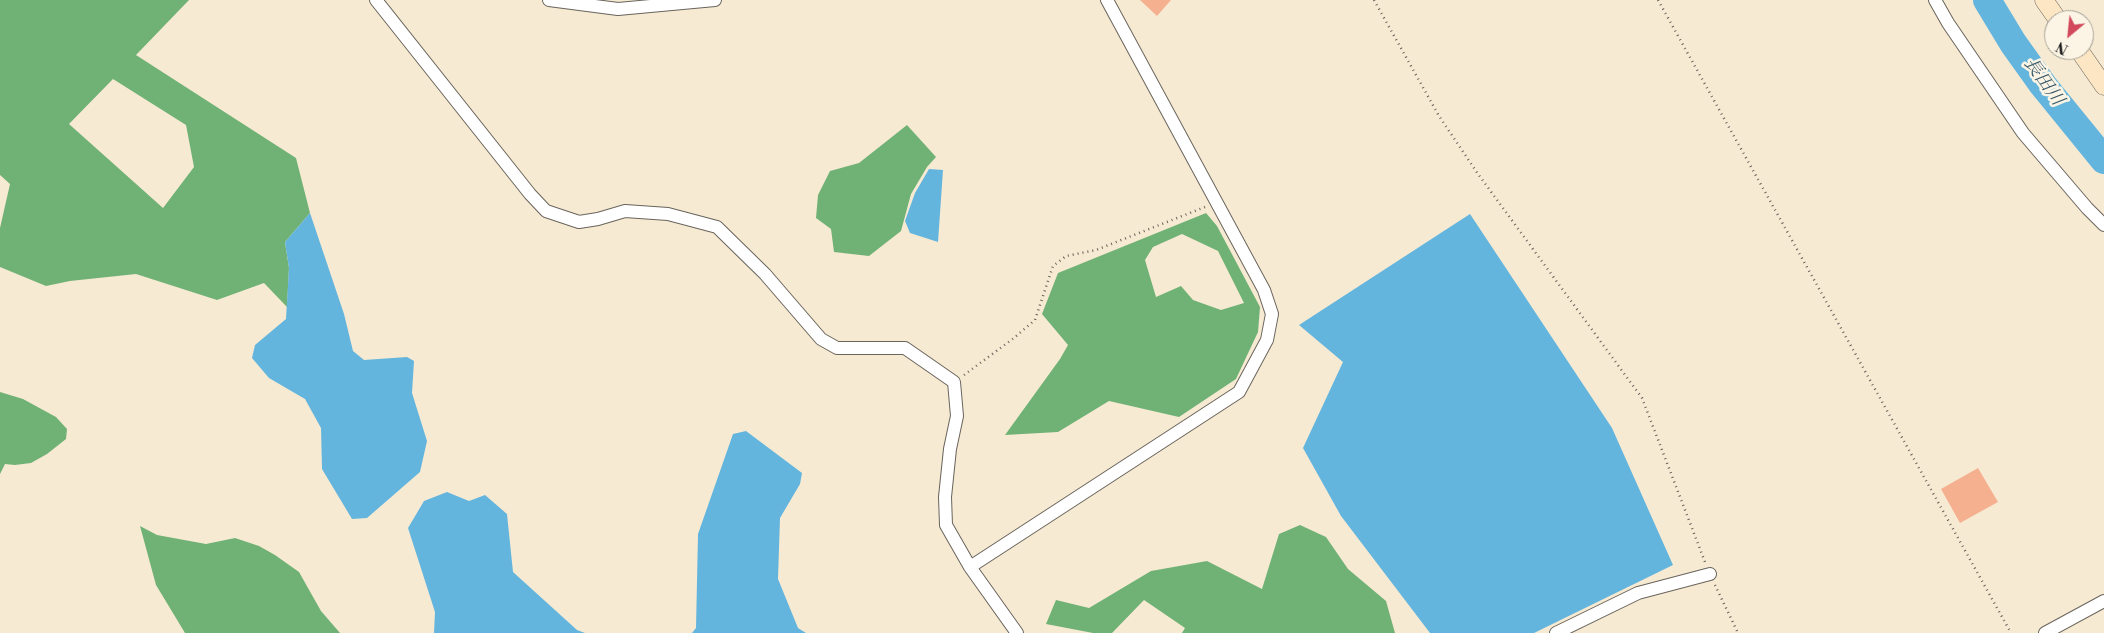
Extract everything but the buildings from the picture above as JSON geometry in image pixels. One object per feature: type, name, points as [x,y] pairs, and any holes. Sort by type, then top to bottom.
[{"type":"main road","points":[[2086,60],[2104,86]]},
{"type":"street","points":[[376,0],[530,194],[546,210],[579,222],[598,219],[625,211],[668,214],[717,227],[765,274],[821,339],[837,348],[905,348],[954,382],[957,416],[950,449],[945,497],[946,525],[970,567],[1017,633]]},
{"type":"street","points":[[549,0],[618,9],[715,0]]},
{"type":"street","points":[[970,567],[1239,392],[1267,340],[1272,314],[1264,290],[1107,0]]},
{"type":"street","points":[[1935,0],[1948,23],[2023,132],[2104,225]]},
{"type":"street","points":[[1556,633],[1638,593],[1710,574]]},
{"type":"street","points":[[2045,633],[2104,601]]},
{"type":"path","points":[[1374,0],[1439,116],[1478,174],[1642,398],[1710,574],[1738,633]]},
{"type":"path","points":[[1658,0],[2011,633]]},
{"type":"path","points":[[954,382],[1036,320],[1052,266],[1066,256],[1096,250],[1216,202]]},
{"type":"green space","points":[[0,0],[189,0],[136,55],[296,158],[310,213],[285,242],[289,268],[287,307],[264,283],[217,300],[136,274],[70,281],[46,286],[0,267],[0,228],[10,184],[0,175]],"holes":[[[113,79],[186,125],[194,167],[163,208],[69,124]]]},
{"type":"green space","points":[[907,125],[936,157],[927,167],[911,194],[901,231],[869,256],[834,252],[831,229],[816,218],[818,195],[830,171],[859,163]]},
{"type":"green space","points":[[1206,213],[1217,226],[1260,307],[1258,332],[1236,379],[1179,417],[1109,401],[1058,432],[1005,435],[1068,345],[1042,314],[1058,273]],"holes":[[[1182,234],[1218,251],[1244,303],[1221,310],[1193,300],[1181,286],[1156,297],[1145,260],[1153,247]]]},
{"type":"green space","points":[[0,392],[23,399],[56,417],[67,429],[66,439],[47,454],[31,463],[5,464],[0,474]]},
{"type":"green space","points":[[1300,525],[1326,537],[1348,569],[1386,601],[1395,633],[1182,633],[1185,628],[1144,600],[1112,633],[1093,633],[1046,624],[1056,600],[1089,608],[1151,571],[1207,561],[1262,589],[1279,534]]},
{"type":"green space","points":[[140,526],[157,535],[206,544],[235,538],[259,546],[299,572],[321,611],[340,633],[185,633],[156,585]]},
{"type":"water","points":[[929,169],[943,170],[938,242],[910,233],[905,221],[915,193]]},
{"type":"water","points":[[310,213],[344,314],[353,351],[364,360],[407,357],[414,361],[412,393],[427,441],[420,472],[367,518],[352,519],[322,469],[321,428],[305,399],[269,378],[252,358],[255,345],[286,319],[289,268],[285,242]]},
{"type":"water","points":[[1470,214],[1612,428],[1673,565],[1534,633],[1430,633],[1341,516],[1303,448],[1343,362],[1299,325]]},
{"type":"water","points":[[746,431],[802,473],[800,484],[780,518],[778,579],[798,628],[806,633],[692,633],[696,628],[698,534],[733,434]]},
{"type":"water","points":[[447,492],[469,501],[485,495],[507,514],[513,572],[577,630],[585,633],[434,633],[435,612],[408,528],[424,501]]},
{"type":"waterway","name":"長田川","points":[[1987,0],[2013,43],[2043,85],[2104,160]]}]
